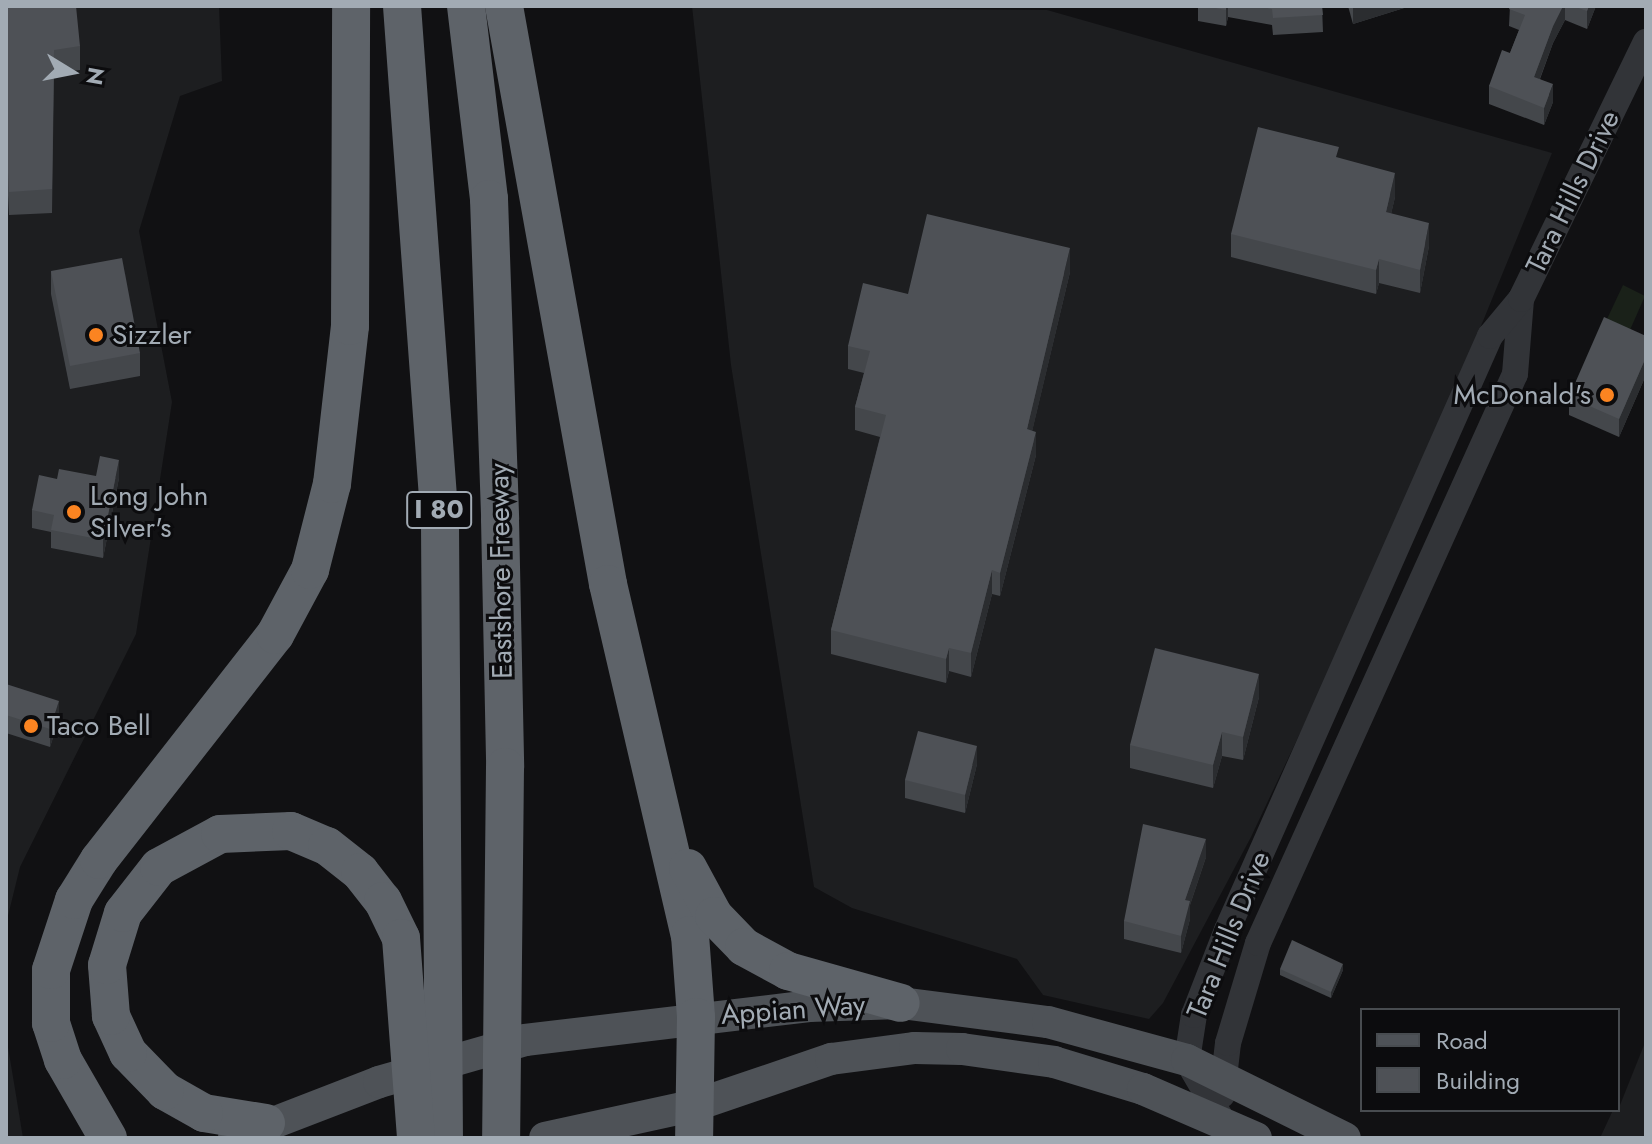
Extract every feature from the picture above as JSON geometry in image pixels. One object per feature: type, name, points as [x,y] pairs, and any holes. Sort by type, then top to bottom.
[{"type":"highway","points":[[108,1138],[63,1060],[51,1023],[51,970],[74,900],[99,860],[275,635],[310,570],[332,484],[350,326],[351,6]]},
{"type":"highway","name":"I 80","points":[[402,6],[440,525],[444,1138]]},
{"type":"highway","name":"Eastshore Freeway","points":[[466,6],[489,199],[500,519],[505,767],[501,1138]]},
{"type":"highway","points":[[504,6],[608,584],[651,784],[690,935],[696,1017],[695,1121]]},
{"type":"highway","points":[[651,784],[677,848],[714,916],[744,947],[788,971],[901,1003]]},
{"type":"highway","points":[[250,1131],[204,1113],[165,1091],[128,1053],[111,1016],[107,965],[123,913],[159,867],[188,847],[220,834],[291,831],[327,846],[360,872],[383,901],[401,938],[416,1138]]},
{"type":"main road","name":"Appian Way","points":[[250,1131],[379,1082],[579,1030],[696,1017],[901,1003],[1048,1022],[1187,1060],[1345,1138]]},
{"type":"main road","name":"Appian Way","points":[[545,1138],[608,1123],[695,1121],[831,1059],[872,1051],[962,1049],[1054,1062],[1223,1129],[1256,1138]]},
{"type":"street","name":"Tara Hills Drive","points":[[1187,1060],[1194,1015],[1208,981],[1490,336],[1521,299],[1646,42]]},
{"type":"street","name":"Tara Hills Drive","points":[[1223,1129],[1222,1075],[1258,943],[1515,374],[1521,299]]},
{"type":"street","points":[[1146,1049],[1161,1043],[1181,1021],[1208,981]]},
{"type":"street","points":[[1187,1060],[1223,1129]]},
{"type":"shaded area","points":[[6,6],[219,6],[222,81],[180,96],[139,231],[172,402],[136,634],[20,867],[6,924]]},
{"type":"shaded area","points":[[692,6],[1047,10],[1552,153],[1405,511],[1251,837],[1163,1003],[1149,1019],[1043,995],[1017,959],[852,908],[814,887],[731,365]]},
{"type":"shaded area","points":[[1623,285],[1645,296],[1630,330],[1607,319]]},
{"type":"shaded area","points":[[6,1035],[15,1089],[23,1138],[6,1138]]},
{"type":"shaded area","points":[[1646,1040],[1646,1138],[1600,1138],[1612,1112],[1620,1112]]},
{"type":"building","points":[[6,6],[76,6],[80,46],[54,50],[52,189],[9,192]]},
{"type":"building","points":[[1205,6],[1226,6],[1226,10]]},
{"type":"building","points":[[1256,6],[1322,6],[1323,15],[1273,18],[1272,9]]},
{"type":"building","points":[[1510,6],[1563,6],[1534,77],[1553,84],[1544,108],[1489,86],[1502,50],[1510,53],[1525,15],[1509,9]]},
{"type":"building","points":[[1258,127],[1339,147],[1336,157],[1395,173],[1386,212],[1429,223],[1420,270],[1379,259],[1376,270],[1231,234]]},
{"type":"building","points":[[927,214],[1070,248],[1027,429],[1036,432],[1000,573],[992,570],[971,653],[949,648],[946,659],[831,630],[886,415],[855,407],[870,351],[848,346],[863,283],[908,294]]},
{"type":"building","name":"Sizzler","points":[[122,258],[140,353],[70,366],[51,271]]},
{"type":"building","name":"McDonald's","points":[[1604,317],[1646,336],[1646,357],[1619,419],[1569,397]]},
{"type":"building","name":"Long John Silver's","points":[[100,456],[119,460],[103,540],[51,530],[54,515],[32,510],[39,475],[57,479],[59,469],[96,476]]},
{"type":"building","points":[[1155,648],[1259,674],[1243,737],[1222,732],[1213,765],[1130,745]]},
{"type":"building","points":[[6,684],[59,701],[50,729],[6,715]]},
{"type":"building","points":[[918,731],[977,746],[965,795],[905,780]]},
{"type":"building","points":[[1143,824],[1206,839],[1185,900],[1190,901],[1181,936],[1124,921]]},
{"type":"building","points":[[1292,940],[1343,964],[1331,992],[1280,969]]},
{"type":"place","name":"Sizzler","points":[[96,335]]},
{"type":"place","name":"McDonald's","points":[[1607,395]]},
{"type":"place","name":"Long John Silver's","points":[[74,512]]},
{"type":"place","name":"Taco Bell","points":[[31,726]]}]
